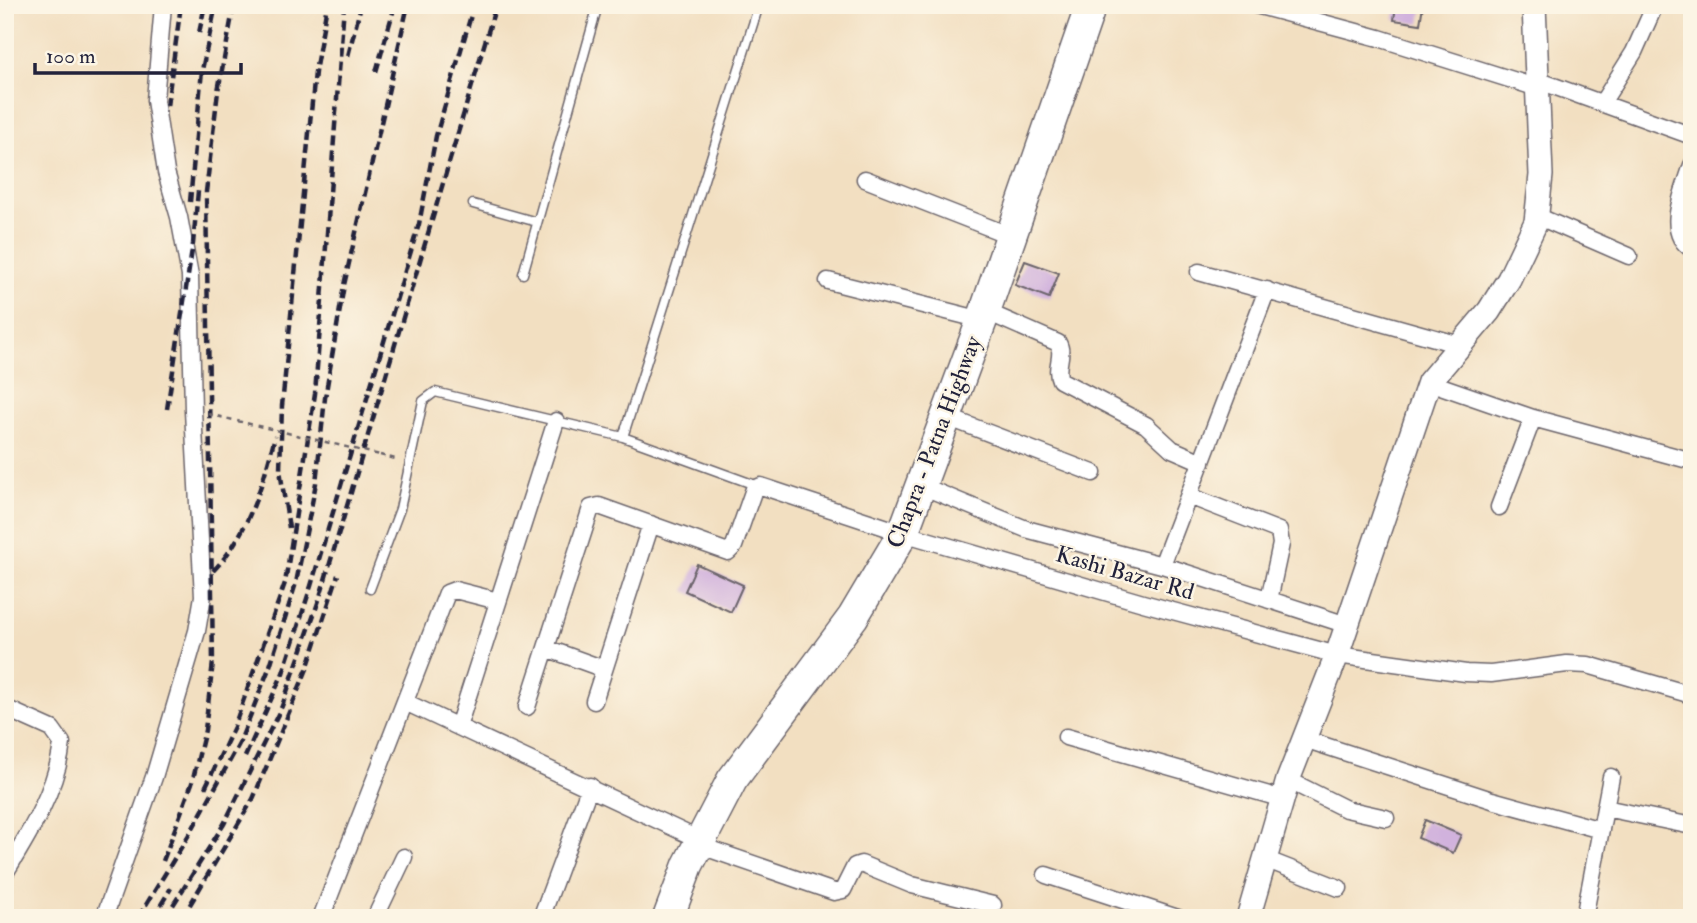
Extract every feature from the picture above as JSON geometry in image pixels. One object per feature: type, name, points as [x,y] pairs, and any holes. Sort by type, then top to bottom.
[{"type":"highway","name":"Chapra - Patna Highway","points":[[668,918],[699,842],[732,780],[853,617],[903,533],[984,315],[1091,5]]},
{"type":"street","points":[[104,918],[154,777],[197,631],[204,596],[193,411],[190,276],[179,217],[166,172],[155,100],[163,5]]},
{"type":"street","points":[[1256,5],[1602,103],[1692,136]]},
{"type":"street","points":[[1248,918],[1285,790],[1337,654],[1429,382],[1489,311],[1509,279],[1537,216],[1541,175],[1534,5]]},
{"type":"street","points":[[1602,103],[1634,52],[1655,5]]},
{"type":"street","points":[[1692,165],[1677,224],[1680,238],[1692,249]]},
{"type":"street","points":[[865,179],[1011,236]]},
{"type":"street","points":[[1537,216],[1629,256]]},
{"type":"street","points":[[1199,272],[1460,345]]},
{"type":"street","points":[[828,281],[984,315],[1058,343],[1061,348],[1057,372],[1060,380],[1146,425],[1172,449],[1202,462]]},
{"type":"street","points":[[1162,565],[1267,290]]},
{"type":"street","points":[[1429,382],[1533,418],[1692,461]]},
{"type":"street","points":[[947,416],[1093,472]]},
{"type":"street","points":[[1499,508],[1533,418]]},
{"type":"street","points":[[458,727],[556,421]]},
{"type":"street","points":[[527,707],[592,508],[599,506],[728,552],[734,546],[752,493],[758,486]]},
{"type":"street","name":"Kashi Bazar Rd","points":[[758,486],[903,533],[1143,603],[1337,654],[1466,673],[1588,665],[1692,695]]},
{"type":"street","points":[[922,486],[1026,529],[1162,565],[1347,625]]},
{"type":"street","points":[[1189,496],[1279,531],[1281,544],[1269,600]]},
{"type":"street","points":[[594,701],[651,524]]},
{"type":"street","points":[[321,918],[447,593],[455,590],[498,601]]},
{"type":"street","points":[[546,648],[604,669]]},
{"type":"street","points":[[405,702],[590,786],[699,842],[834,892],[843,890],[855,866],[861,864],[912,885],[993,905]]},
{"type":"street","points":[[5,708],[52,729],[62,743],[49,789],[23,845],[5,873]]},
{"type":"street","points":[[1066,737],[1285,790],[1386,818]]},
{"type":"street","points":[[1304,739],[1492,800],[1601,830]]},
{"type":"street","points":[[1584,918],[1611,777]]},
{"type":"street","points":[[541,918],[590,786]]},
{"type":"street","points":[[1605,808],[1692,826]]},
{"type":"street","points":[[375,918],[404,857]]},
{"type":"street","points":[[1265,859],[1339,888]]},
{"type":"street","points":[[1046,875],[1178,918]]},
{"type":"lane","points":[[523,274],[598,5]]},
{"type":"lane","points":[[623,438],[759,5]]},
{"type":"lane","points":[[473,204],[537,222]]},
{"type":"lane","points":[[370,589],[395,525],[423,401],[430,393],[450,393],[623,438],[758,486]]},
{"type":"path","points":[[208,414],[409,463]]},
{"type":"building","points":[[1396,5],[1423,5],[1420,24],[1394,20]]},
{"type":"building","points":[[1025,261],[1059,273],[1049,298],[1015,285]]},
{"type":"building","points":[[697,564],[743,585],[731,612],[685,591]]},
{"type":"building","points":[[1425,820],[1461,835],[1453,853],[1418,838]]},
{"type":"railway","points":[[167,106],[181,5]]},
{"type":"railway","points":[[199,33],[205,5]]},
{"type":"railway","points":[[190,202],[202,70],[216,5]]},
{"type":"railway","points":[[163,861],[192,783],[205,730],[213,662],[206,192],[218,91],[234,5]]},
{"type":"railway","points":[[289,528],[280,470],[282,406],[315,72],[327,5]]},
{"type":"railway","points":[[205,788],[234,727],[285,583],[315,394],[344,5]]},
{"type":"railway","points":[[348,56],[361,5]]},
{"type":"railway","points":[[376,72],[395,5]]},
{"type":"railway","points":[[138,918],[193,828],[239,744],[270,666],[296,583],[316,483],[325,398],[344,285],[408,5]]},
{"type":"railway","points":[[245,757],[283,673],[311,586],[419,224],[436,136],[474,5]]},
{"type":"railway","points":[[165,918],[224,824],[282,706],[319,600],[496,5]]},
{"type":"railway","points":[[167,409],[193,244],[198,191]]},
{"type":"railway","points":[[213,571],[236,541],[253,508],[275,436]]},
{"type":"railway","points":[[182,918],[253,799],[307,669],[338,575]]},
{"type":"railway","points":[[153,918],[171,888]]}]
